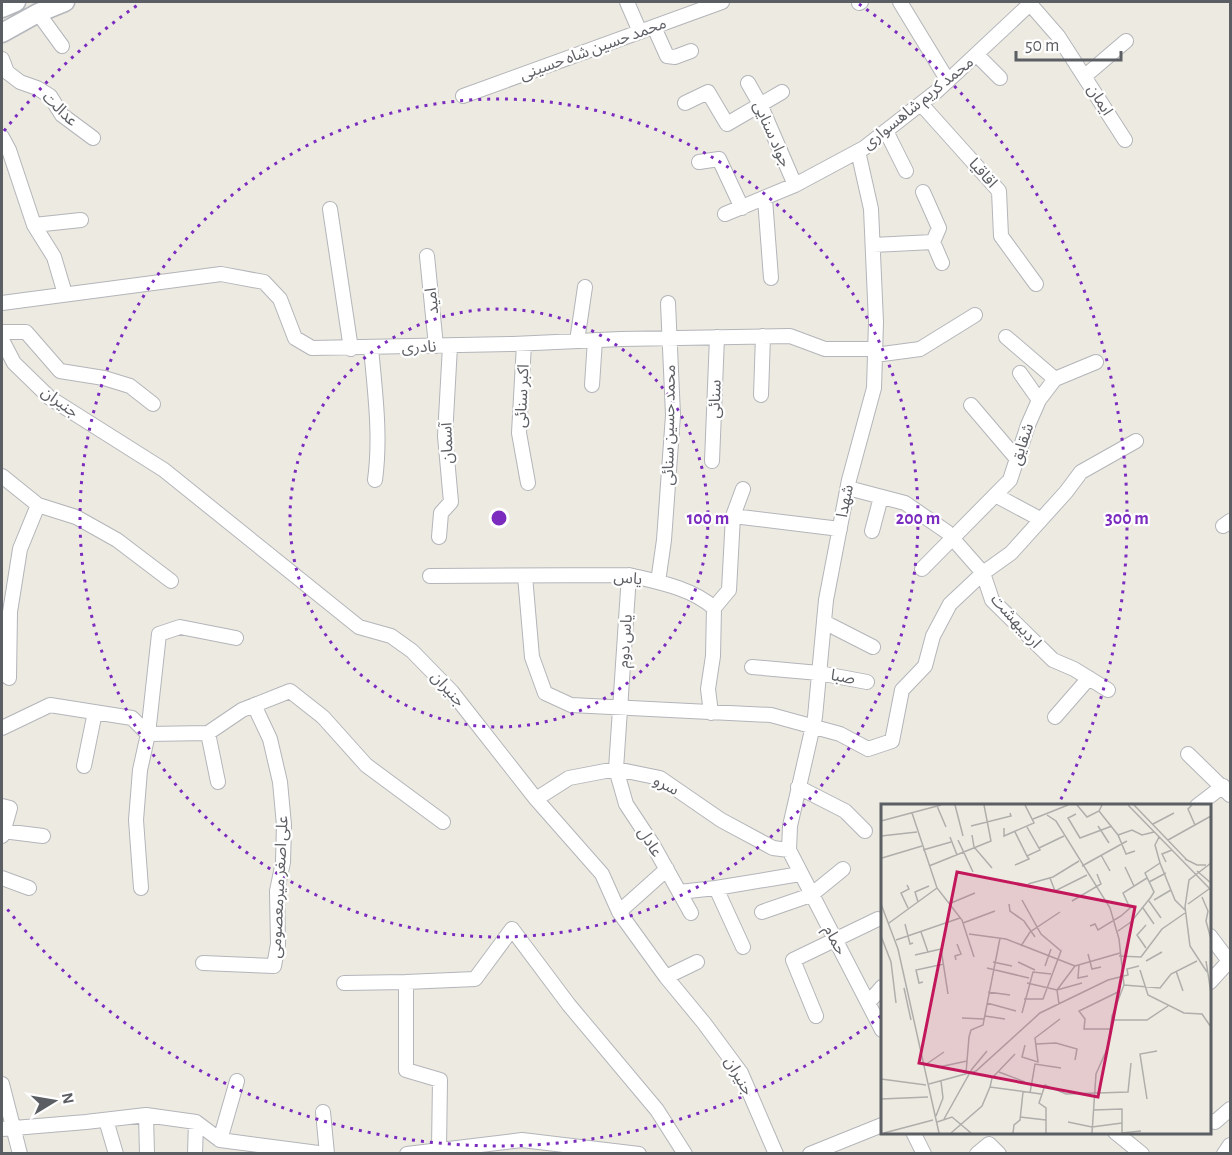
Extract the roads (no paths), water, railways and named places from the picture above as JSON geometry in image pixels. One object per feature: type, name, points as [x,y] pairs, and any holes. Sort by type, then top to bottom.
[{"type":"main road","points":[[2,8],[16,2]]},
{"type":"main road","points":[[2,33],[38,13],[65,2]]},
{"type":"street","points":[[627,2],[640,32]]},
{"type":"street","name":"محمد حسین شاه حسینی","points":[[463,96],[722,2]]},
{"type":"street","points":[[900,2],[948,81]]},
{"type":"street","name":"محمد کریم شاهسواری","points":[[725,214],[765,199],[858,152],[948,81],[1031,3]]},
{"type":"street","name":"ایمان","points":[[1031,3],[1058,36],[1125,140]]},
{"type":"street","points":[[38,13],[62,46]]},
{"type":"street","points":[[654,27],[667,56],[675,57],[691,51]]},
{"type":"street","points":[[1085,76],[1126,41]]},
{"type":"street","points":[[977,55],[1000,78]]},
{"type":"street","name":"عدالت","points":[[2,59],[7,72],[20,82],[50,96],[62,115],[93,138]]},
{"type":"street","name":"جواد سنایی","points":[[748,83],[760,104],[795,185]]},
{"type":"street","points":[[686,103],[708,92],[727,124],[782,92]]},
{"type":"street","name":"اقاقیا","points":[[921,104],[999,191],[1001,236],[1036,284]]},
{"type":"street","points":[[886,131],[906,171]]},
{"type":"street","points":[[2,137],[9,150],[34,225],[54,257],[65,294]]},
{"type":"street","name":"شهدا","points":[[789,850],[790,826],[813,726],[826,600],[848,488],[874,388],[872,209],[858,152]]},
{"type":"street","points":[[699,162],[719,159],[742,208]]},
{"type":"street","points":[[923,192],[939,228],[933,242],[942,263]]},
{"type":"street","points":[[765,199],[771,278]]},
{"type":"street","points":[[330,209],[351,349]]},
{"type":"street","points":[[34,225],[81,220]]},
{"type":"street","points":[[873,245],[933,242]]},
{"type":"street","name":"امید","points":[[427,256],[443,346]]},
{"type":"street","name":"نادری","points":[[2,303],[221,274],[264,282],[280,299],[295,339],[312,348],[351,349],[790,336],[825,349],[875,352],[920,349],[975,315]]},
{"type":"street","points":[[577,341],[585,287]]},
{"type":"street","name":"محمد حسین سنائی","points":[[658,582],[664,540],[673,415],[668,303]]},
{"type":"street","points":[[2,332],[26,332],[60,371],[104,378],[130,386],[153,404]]},
{"type":"street","points":[[761,395],[763,336]]},
{"type":"street","name":"سنائی","points":[[712,460],[717,337]]},
{"type":"street","points":[[1006,337],[1055,379],[1096,362]]},
{"type":"street","name":"جنیران","points":[[2,340],[14,363],[50,398],[164,470],[359,627],[391,636],[412,651],[452,692],[536,799],[602,874],[619,912],[741,1073],[776,1154]]},
{"type":"street","points":[[592,385],[595,340]]},
{"type":"street","name":"اکبر سنائی","points":[[525,344],[519,433],[528,483]]},
{"type":"street","name":"آسمان","points":[[439,537],[441,513],[451,502],[445,436],[443,346]]},
{"type":"street","points":[[371,348],[377,411],[378,461],[375,480]]},
{"type":"street","points":[[1020,373],[1040,400]]},
{"type":"street","name":"شقایق","points":[[922,569],[997,496],[1010,480],[1028,425],[1040,400],[1055,379]]},
{"type":"street","points":[[971,405],[1017,459]]},
{"type":"street","points":[[525,576],[532,657],[545,693],[572,705],[771,715],[840,734],[868,749],[892,741],[902,690],[925,666],[933,636],[950,604],[983,573],[1011,553],[1082,472],[1136,441]]},
{"type":"street","points":[[2,476],[38,506],[76,516],[117,540],[171,581]]},
{"type":"street","name":"اردیبهشت","points":[[848,488],[905,503],[954,537],[983,573],[992,600],[1053,660],[1074,669],[1108,690]]},
{"type":"street","points":[[711,713],[708,689],[713,656],[714,608],[729,590],[733,516],[743,489]]},
{"type":"street","points":[[997,496],[1040,519]]},
{"type":"street","points":[[872,531],[881,497]]},
{"type":"street","points":[[9,678],[10,612],[18,560],[20,549],[38,506]]},
{"type":"street","points":[[733,516],[840,529]]},
{"type":"street","name":"یاس","points":[[430,576],[629,575],[658,582],[703,598],[714,608]]},
{"type":"street","name":"یاس دوم","points":[[616,769],[629,575]]},
{"type":"street","points":[[824,622],[873,647]]},
{"type":"street","points":[[141,888],[136,820],[140,770],[148,734],[159,634],[180,627],[236,638]]},
{"type":"street","name":"صبا","points":[[752,667],[819,673],[867,682]]},
{"type":"street","points":[[1055,717],[1089,678]]},
{"type":"street","points":[[2,728],[50,705],[132,718],[148,734],[208,733],[242,710],[290,691],[323,717],[366,765],[406,797],[443,822]]},
{"type":"street","name":"علی اصغر میرمعصومی","points":[[203,963],[274,966],[278,944],[277,891],[283,862],[284,825],[280,782],[270,739],[254,705]]},
{"type":"street","points":[[84,766],[95,712]]},
{"type":"street","points":[[208,733],[218,782]]},
{"type":"street","points":[[1188,754],[1227,790],[1201,804]]},
{"type":"street","name":"سرو","points":[[536,799],[569,778],[616,769],[660,778],[721,820],[773,848],[789,850]]},
{"type":"street","name":"عادل","points":[[616,769],[626,804],[691,913]]},
{"type":"street","points":[[798,787],[845,811],[865,831]]},
{"type":"street","points":[[6,807],[2,833],[43,836]]},
{"type":"street","name":"حمام","points":[[789,850],[881,1028]]},
{"type":"street","points":[[619,912],[666,869]]},
{"type":"street","points":[[762,912],[811,895],[843,869]]},
{"type":"street","points":[[679,892],[800,874]]},
{"type":"street","points":[[2,878],[29,888]]},
{"type":"street","points":[[716,888],[743,947]]},
{"type":"street","points":[[816,1016],[792,960],[878,919]]},
{"type":"street","points":[[344,983],[475,979],[512,929],[569,1005],[657,1110],[685,1154]]},
{"type":"street","points":[[1211,938],[1230,961],[1211,980]]},
{"type":"street","points":[[666,977],[697,962]]},
{"type":"street","points":[[406,982],[406,1070],[440,1080],[440,1149]]},
{"type":"street","points":[[868,1002],[881,988]]},
{"type":"street","points":[[220,1140],[237,1082]]},
{"type":"street","points":[[2,1084],[7,1128],[20,1154]]},
{"type":"street","points":[[1211,1121],[1215,1122],[1230,1109]]},
{"type":"street","points":[[7,1128],[146,1115],[196,1122],[220,1140],[268,1150],[326,1154],[323,1112]]},
{"type":"street","points":[[146,1115],[147,1154]]},
{"type":"street","points":[[106,1120],[116,1154]]},
{"type":"street","points":[[195,1154],[196,1122]]},
{"type":"street","points":[[810,1154],[881,1125]]},
{"type":"street","points":[[914,1134],[924,1154]]},
{"type":"street","points":[[1117,1134],[1142,1154]]},
{"type":"street","points":[[407,1154],[440,1149],[500,1148],[522,1140],[633,1153]]},
{"type":"street","points":[[976,1154],[989,1144],[999,1154]]},
{"type":"street","points":[[1224,1154],[1230,1145]]}]
